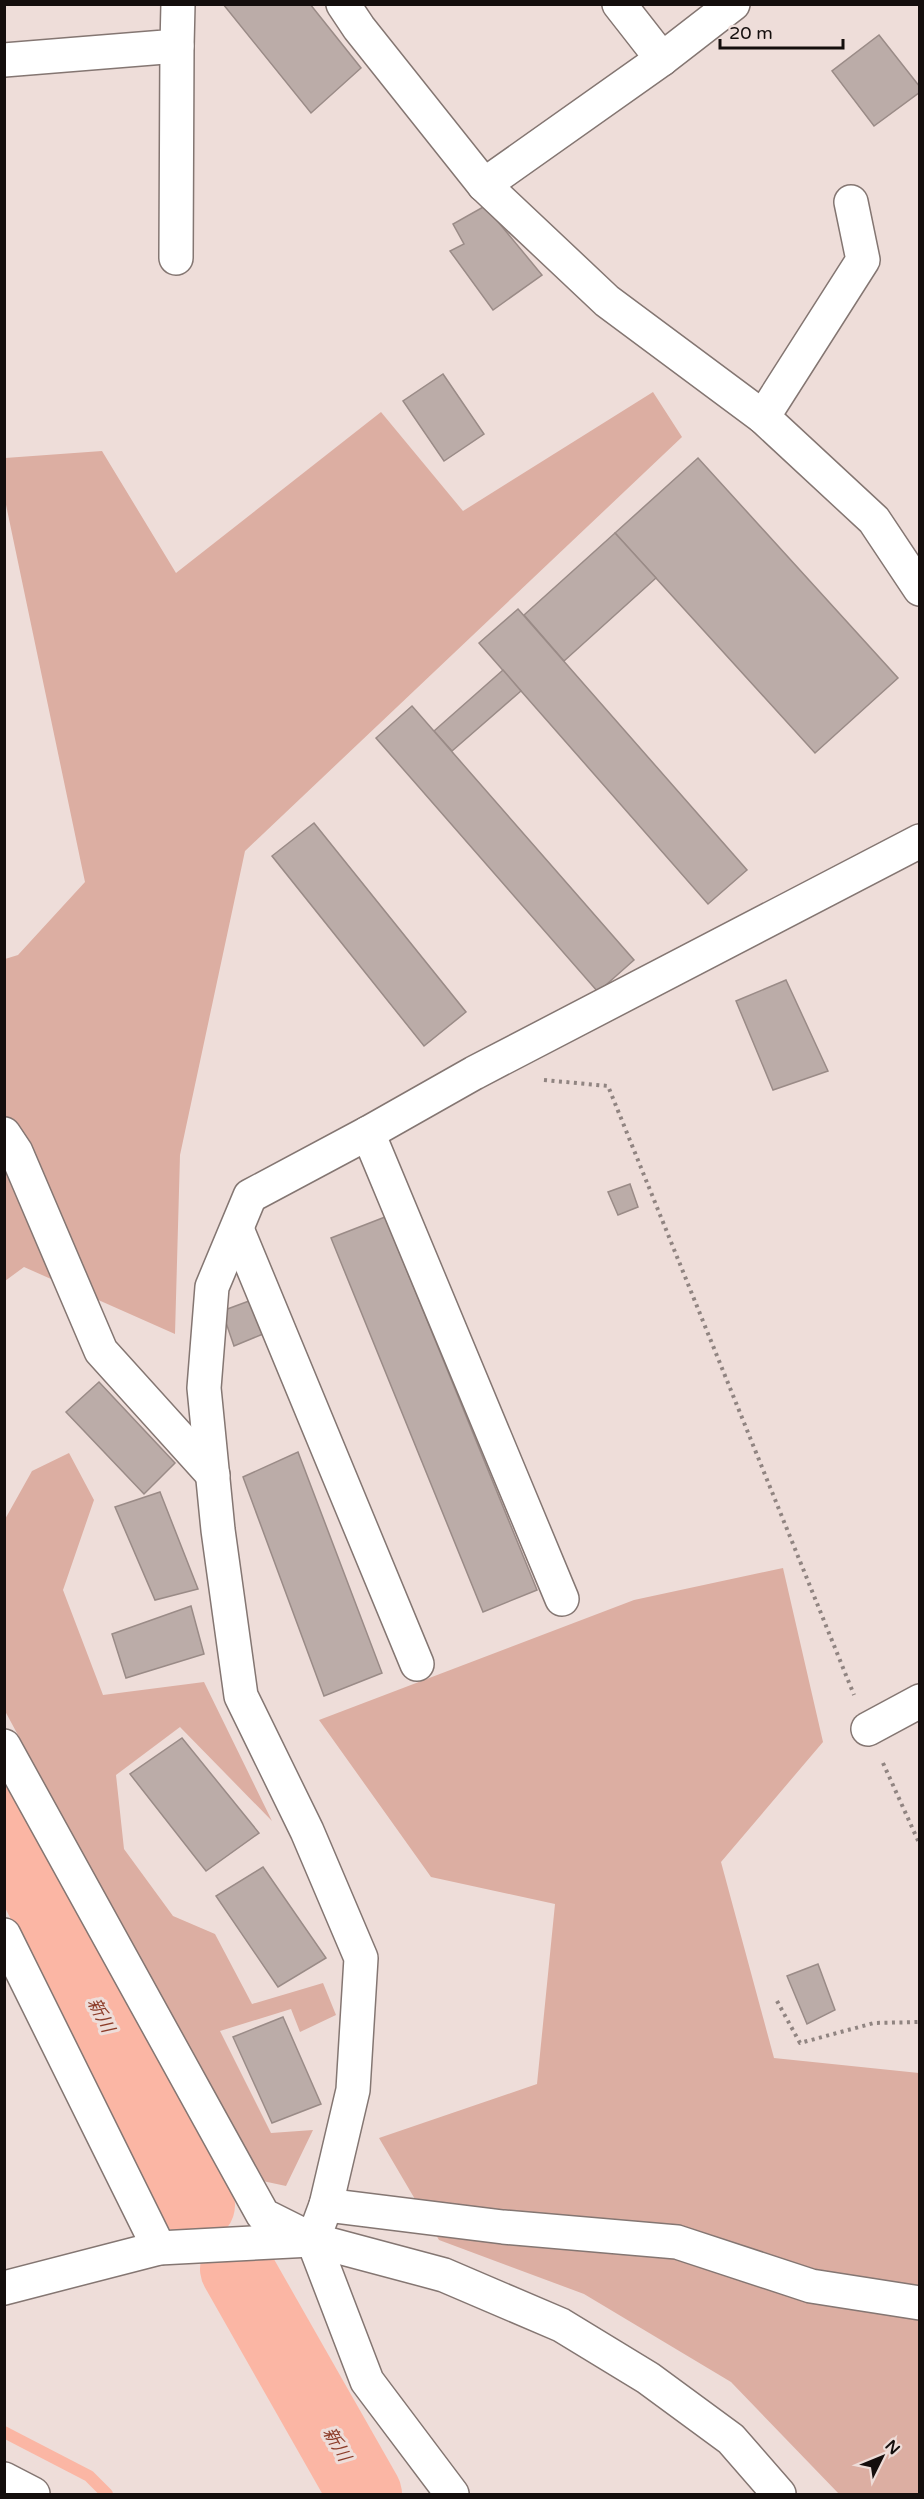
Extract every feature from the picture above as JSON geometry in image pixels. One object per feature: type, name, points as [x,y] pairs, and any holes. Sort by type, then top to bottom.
[{"type":"street","points":[[176,258],[178,4]]},
{"type":"street","points":[[343,4],[359,28],[484,185],[607,301],[763,417],[874,520],[920,590]]},
{"type":"street","points":[[619,4],[662,59]]},
{"type":"street","points":[[484,185],[662,59],[733,4]]},
{"type":"street","points":[[4,60],[177,46]]},
{"type":"street","points":[[763,417],[863,260],[851,202]]},
{"type":"street","points":[[452,2494],[367,2380],[313,2240],[326,2205],[353,2090],[361,1958],[307,1831],[241,1696],[204,1388],[212,1287],[250,1196],[474,1073],[920,841]]},
{"type":"street","points":[[368,1133],[562,1599]]},
{"type":"street","points":[[4,1134],[16,1152],[101,1351],[213,1475]]},
{"type":"street","points":[[237,1229],[417,1664]]},
{"type":"street","points":[[868,1729],[920,1701]]},
{"type":"street","points":[[4,1746],[263,2216],[313,2240],[444,2275],[561,2325],[648,2378],[731,2439],[779,2494]]},
{"type":"street","points":[[4,1935],[159,2248]]},
{"type":"street","points":[[326,2205],[502,2227],[677,2242],[810,2286],[920,2303]]},
{"type":"street","points":[[4,2288],[159,2248],[313,2240]]},
{"type":"street","points":[[4,2479],[33,2494]]},
{"type":"path","points":[[541,1080],[608,1086],[868,1729],[920,1845]]},
{"type":"path","points":[[777,2001],[800,2043],[874,2023],[920,2022]]},
{"type":"shaded area","points":[[653,392],[682,437],[245,851],[180,1155],[175,1334],[24,1267],[5,1281],[5,959],[18,955],[85,882],[5,500],[5,458],[102,451],[176,573],[381,412],[463,511]]},
{"type":"shaded area","points":[[69,1453],[94,1500],[63,1590],[103,1695],[204,1682],[272,1821],[180,1727],[116,1775],[124,1849],[173,1916],[215,1934],[252,2004],[323,1983],[336,2015],[300,2032],[291,2009],[220,2031],[271,2133],[313,2130],[286,2186],[258,2180],[5,1711],[4,1521],[32,1471]]},
{"type":"shaded area","points":[[783,1568],[823,1742],[721,1862],[774,2058],[919,2073],[919,2494],[839,2494],[731,2382],[584,2294],[439,2240],[379,2138],[537,2084],[555,1904],[431,1877],[319,1720],[634,1600]]},
{"type":"building","points":[[223,4],[310,4],[361,68],[311,113]]},
{"type":"building","points":[[879,35],[920,87],[920,92],[874,126],[832,71]]},
{"type":"building","points":[[485,206],[542,275],[493,310],[450,251],[464,244],[453,224]]},
{"type":"building","points":[[443,374],[484,434],[444,461],[403,401]]},
{"type":"building","points":[[698,458],[898,678],[815,753],[615,533]]},
{"type":"building","points":[[615,533],[656,578],[564,661],[524,615]]},
{"type":"building","points":[[518,609],[747,870],[708,904],[479,643]]},
{"type":"building","points":[[503,670],[521,691],[452,751],[434,731]]},
{"type":"building","points":[[412,706],[634,960],[598,992],[376,738]]},
{"type":"building","points":[[314,823],[466,1012],[424,1046],[272,856]]},
{"type":"building","points":[[786,980],[828,1071],[773,1090],[736,1001]]},
{"type":"building","points":[[630,1184],[638,1207],[618,1215],[608,1192]]},
{"type":"building","points":[[385,1217],[537,1590],[483,1612],[331,1238]]},
{"type":"building","points":[[249,1301],[263,1334],[234,1346],[222,1311]]},
{"type":"building","points":[[99,1382],[175,1463],[144,1494],[66,1412]]},
{"type":"building","points":[[298,1452],[382,1673],[324,1696],[243,1477]]},
{"type":"building","points":[[160,1492],[198,1589],[155,1600],[115,1507]]},
{"type":"building","points":[[191,1606],[204,1654],[126,1678],[112,1634]]},
{"type":"building","points":[[182,1738],[259,1833],[206,1871],[130,1774]]},
{"type":"building","points":[[263,1867],[326,1958],[278,1987],[216,1896]]},
{"type":"building","points":[[818,1964],[835,2010],[807,2024],[787,1976]]},
{"type":"building","points":[[283,2017],[321,2104],[272,2123],[233,2037]]},
{"type":"waterway","name":"新川","points":[[4,1824],[198,2205]]},
{"type":"waterway","name":"新川","points":[[237,2269],[365,2494]]},
{"type":"waterway","points":[[4,2432],[89,2476],[107,2494]]}]
